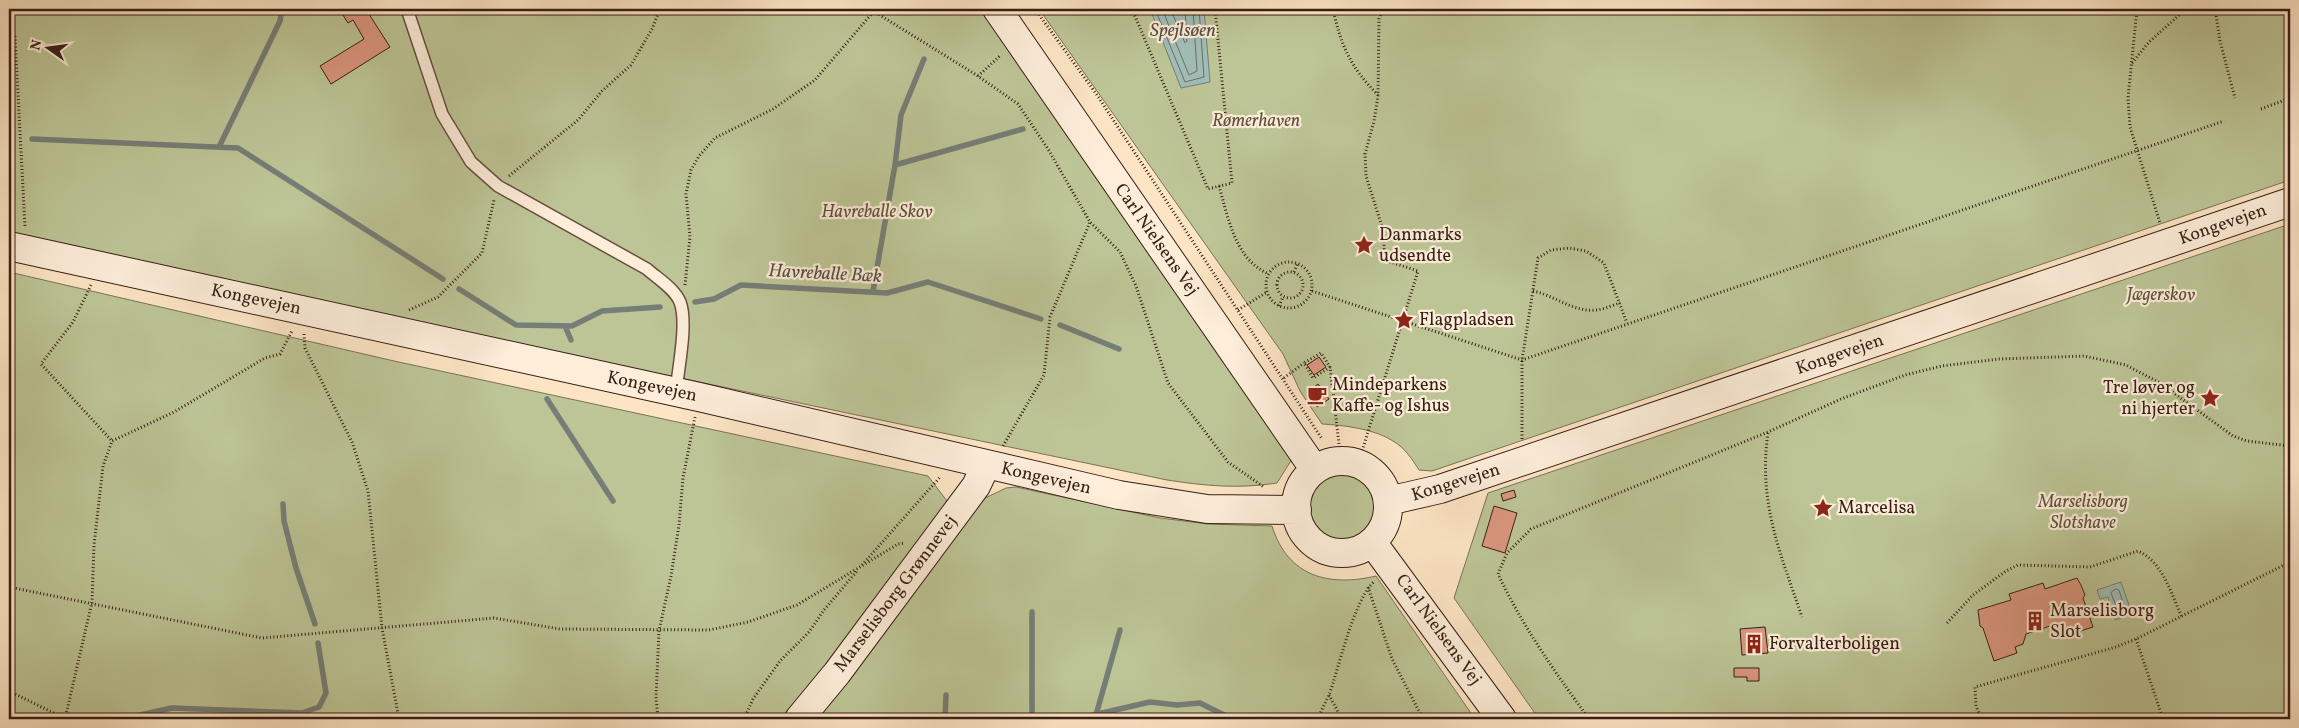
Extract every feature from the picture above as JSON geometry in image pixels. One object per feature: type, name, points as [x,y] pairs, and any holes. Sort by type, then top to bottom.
[{"type":"street","name":"Carl Nielsens Vej","points":[[997,9],[1336,465]]},
{"type":"street","name":"Kongevejen","points":[[1388,501],[1440,489],[2290,202]]},
{"type":"street","name":"Kongevejen","points":[[17,248],[687,395],[986,465],[1162,503],[1207,509],[1297,510]]},
{"type":"street","name":"Marselisborg Grønnevej","points":[[799,719],[837,673],[976,486],[986,465]]},
{"type":"street","points":[[1336,465],[1369,470],[1378,478],[1388,501],[1388,515],[1383,528],[1372,542],[1362,549],[1350,552],[1337,553],[1324,550],[1314,543],[1305,534],[1299,522],[1297,510],[1301,488],[1336,465]]},
{"type":"street","name":"Carl Nielsens Vej","points":[[1372,542],[1393,567],[1502,719]]},
{"type":"lane","points":[[407,9],[442,114],[471,162],[498,186],[647,269],[680,302],[687,395]]},
{"type":"path","points":[[1035,9],[1097,95],[1321,433],[1336,465]]},
{"type":"path","points":[[1132,9],[1208,189],[1232,183],[1215,9]]},
{"type":"path","points":[[1333,9],[1338,33],[1347,57],[1361,78],[1378,96]]},
{"type":"path","points":[[1336,465],[1403,321],[1418,271],[1384,260],[1384,233],[1366,176],[1366,154],[1378,96],[1379,19],[1383,9]]},
{"type":"path","points":[[2137,9],[2128,98],[2130,127],[2162,229]]},
{"type":"path","points":[[2132,63],[2149,42],[2186,9]]},
{"type":"path","points":[[2215,9],[2220,40],[2235,98]]},
{"type":"path","points":[[680,302],[686,280],[690,237],[686,194],[691,170],[699,156],[715,138],[773,109],[815,80],[872,10],[978,76],[1018,104],[1048,149],[1090,222],[1120,252],[1136,286],[1168,383],[1228,462],[1297,510]]},
{"type":"path","points":[[9,16],[16,37],[24,174],[17,248]]},
{"type":"path","points":[[978,76],[1019,40]]},
{"type":"path","points":[[2261,109],[2290,100]]},
{"type":"path","points":[[1312,291],[1522,360],[2224,121]]},
{"type":"path","points":[[1219,186],[1233,234],[1255,266],[1269,274]]},
{"type":"path","points":[[986,465],[1007,441],[1044,376],[1050,317],[1090,222]]},
{"type":"path","points":[[1522,444],[1522,360],[1538,258],[1551,250],[1569,248],[1586,251],[1604,263],[1627,323]]},
{"type":"path","points":[[1294,272],[1298,263]]},
{"type":"path","points":[[1298,263],[1309,272],[1313,284],[1312,291],[1305,303],[1299,306],[1286,308],[1279,306],[1274,303],[1267,292],[1269,274],[1278,264],[1298,263]]},
{"type":"path","points":[[100,266],[73,322],[41,364],[112,441]]},
{"type":"path","points":[[1294,272],[1303,281],[1302,290],[1292,299],[1283,297],[1278,291],[1278,279],[1285,273],[1294,272]]},
{"type":"path","points":[[1533,291],[1544,293],[1573,307],[1585,310],[1597,310],[1620,303]]},
{"type":"path","points":[[1238,310],[1267,292]]},
{"type":"path","points":[[1279,306],[1283,297]]},
{"type":"path","points":[[9,691],[65,719],[92,602],[94,545],[103,466],[112,441],[174,412],[265,358],[280,354],[303,311]]},
{"type":"path","points":[[303,311],[305,348],[352,442],[368,491],[382,628],[399,719]]},
{"type":"path","points":[[1284,378],[1320,352],[1330,367],[1336,465]]},
{"type":"path","points":[[1589,719],[1544,657],[1515,610],[1498,574],[1507,553],[1531,530],[1768,432],[1842,399],[1905,375],[1942,366],[1999,359],[2084,356],[2126,365],[2160,383],[2233,436],[2247,441],[2290,446]]},
{"type":"path","points":[[1304,363],[1313,378],[1330,367]]},
{"type":"path","points":[[658,719],[656,698],[660,631],[679,525],[687,395]]},
{"type":"path","points":[[1768,432],[1764,458],[1765,491],[1777,544],[1802,617]]},
{"type":"path","points":[[744,719],[754,699],[780,661],[809,632],[824,610],[860,567],[956,458]]},
{"type":"path","points":[[9,587],[92,602],[262,638],[494,618],[560,629],[709,630],[748,622],[797,605],[898,544],[936,540]]},
{"type":"path","points":[[1947,623],[1973,595],[2006,570],[2018,566],[2090,567],[2138,551],[2148,555],[2157,564],[2183,617]]},
{"type":"path","points":[[1980,719],[1975,688],[2116,648],[2183,617],[2290,562]]},
{"type":"path","points":[[1318,719],[1329,694],[1349,630],[1368,587],[1393,567]]},
{"type":"path","points":[[1368,587],[1392,659],[1423,719]]},
{"type":"path","points":[[2136,639],[2163,719]]},
{"type":"path","points":[[1329,694],[1342,719]]},
{"type":"green space","name":"Havreballe Skov","points":[[9,9],[986,9],[1292,459],[1277,483],[1222,486],[1167,480],[680,378],[318,306],[9,236]]},
{"type":"green space","name":"Rømerhaven","points":[[1039,9],[2290,9],[2290,180],[1432,471],[1419,470],[1405,450],[1386,437],[1359,428],[1322,424],[1300,391],[1283,354]]},
{"type":"green space","name":"Marselisborg Slotshave","points":[[2290,224],[2290,719],[1539,719],[1454,598],[1488,493]]},
{"type":"green space","points":[[9,272],[394,361],[928,476],[947,501],[877,599],[786,719],[19,719],[9,710]]},
{"type":"green space","points":[[1342,474],[1355,477],[1365,484],[1372,494],[1375,507],[1372,520],[1365,530],[1355,537],[1342,540],[1329,537],[1319,530],[1312,520],[1309,507],[1312,494],[1319,484],[1329,477]]},
{"type":"green space","points":[[1016,487],[1160,518],[1208,524],[1272,526],[1279,543],[1288,557],[1312,574],[1342,580],[1376,576],[1475,719],[812,719],[979,501],[1006,488]]},
{"type":"water","name":"Spejlsøen","points":[[1155,9],[1204,9],[1210,82],[1181,88],[1152,14]]},
{"type":"water","points":[[2121,582],[2132,614],[2115,620],[2108,597],[2100,599],[2097,590]]},
{"type":"building","points":[[339,9],[370,9],[367,11],[390,47],[331,84],[320,66],[364,39],[353,20],[348,23]]},
{"type":"building","points":[[1319,357],[1326,367],[1314,375],[1307,365]]},
{"type":"building","points":[[1318,384],[1329,399],[1317,407],[1307,393]]},
{"type":"building","points":[[1514,490],[1516,497],[1503,501],[1501,494]]},
{"type":"building","points":[[1494,506],[1517,513],[1505,553],[1482,546]]},
{"type":"building","name":"Marselisborg Slot","points":[[2077,578],[2085,595],[2083,598],[2093,627],[2068,635],[2067,630],[2058,633],[2051,629],[2050,626],[2026,634],[2023,644],[2015,647],[2017,653],[1994,661],[1983,628],[1980,626],[1978,610],[2011,600],[2009,594],[2043,583],[2045,589]]},
{"type":"building","name":"Forvalterboligen","points":[[1765,627],[1768,653],[1742,655],[1740,629]]},
{"type":"building","points":[[1734,668],[1759,668],[1759,681],[1747,681],[1747,677],[1734,677]]},
{"type":"waterway","points":[[219,147],[280,21],[282,9]]},
{"type":"waterway","points":[[895,165],[901,115],[924,59]]},
{"type":"waterway","points":[[873,291],[895,165],[1023,129]]},
{"type":"waterway","points":[[32,139],[238,148],[443,279]]},
{"type":"waterway","name":"Havreballe Bæk","points":[[695,302],[714,299],[741,285],[887,293],[928,282],[1041,319]]},
{"type":"waterway","points":[[459,289],[516,325],[572,326],[602,311],[660,307]]},
{"type":"waterway","name":"Havreballe Bæk","points":[[1060,325],[1119,349]]},
{"type":"waterway","points":[[565,326],[571,340]]},
{"type":"waterway","points":[[547,399],[613,501]]},
{"type":"waterway","points":[[283,504],[284,521],[296,568],[315,624]]},
{"type":"waterway","points":[[1032,612],[1032,719]]},
{"type":"waterway","points":[[1096,715],[1120,630]]},
{"type":"waterway","points":[[122,719],[172,708],[302,713],[319,707],[326,693],[318,643]]},
{"type":"waterway","points":[[945,719],[946,695]]},
{"type":"waterway","points":[[1076,719],[1150,702],[1177,705],[1200,703],[1232,719]]},
{"type":"place","name":"Danmarks udsendte","points":[[1364,245]]},
{"type":"place","name":"Flagpladsen","points":[[1404,320]]},
{"type":"place","name":"Mindeparkens Kaffe- og Ishus","points":[[1317,395]]},
{"type":"place","name":"Tre løver og ni hjerter","points":[[2210,398]]},
{"type":"place","name":"Marcelisa","points":[[1823,508]]},
{"type":"place","name":"Marselisborg Slot","points":[[2035,621]]},
{"type":"place","name":"Forvalterboligen","points":[[1754,644]]},
{"type":"park label","name":"Jægerskov","points":[[2161,295]]}]
